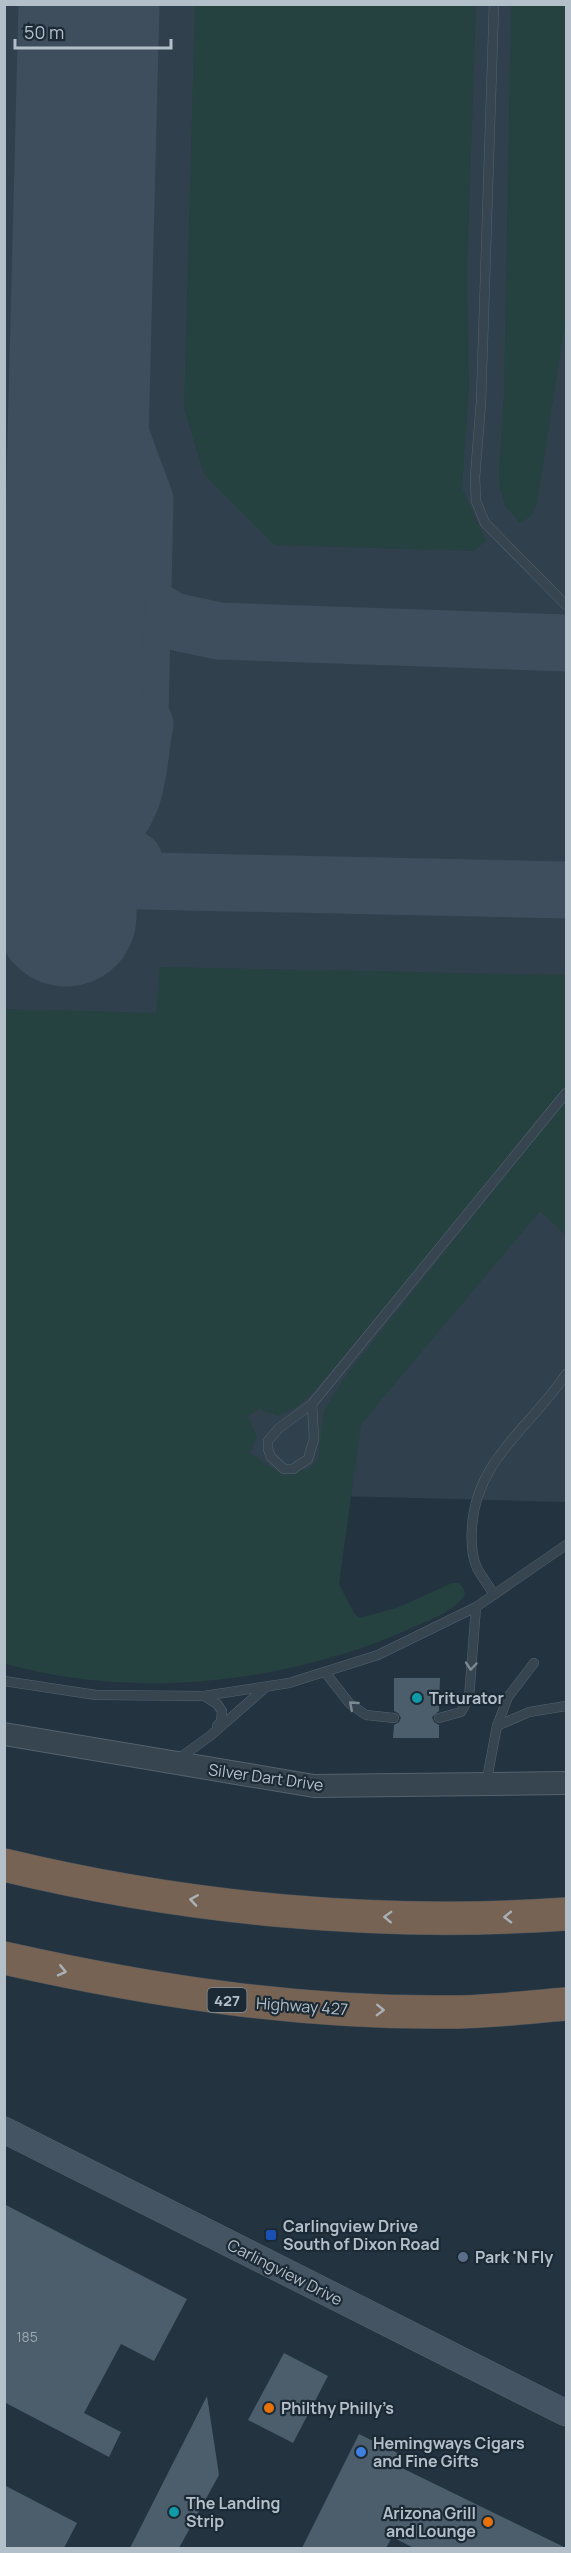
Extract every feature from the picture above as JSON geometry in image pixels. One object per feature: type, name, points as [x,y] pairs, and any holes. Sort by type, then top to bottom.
[{"type":"highway","points":[[4,1865],[105,1886],[224,1905],[339,1915],[446,1918],[567,1914]]},
{"type":"highway","name":"Highway 427","points":[[4,1958],[94,1978],[222,1999],[352,2010],[453,2012],[567,2004]]},
{"type":"highway","points":[[453,2012],[567,2022]]},
{"type":"main road","name":"Carlingview Drive","points":[[4,2130],[567,2413]]},
{"type":"street","name":"Silver Dart Drive","points":[[4,1734],[314,1786],[567,1783]]},
{"type":"lane","points":[[494,4],[481,402],[474,477],[476,501],[485,524],[567,605]]},
{"type":"lane","points":[[312,1404],[314,1439],[308,1459],[293,1469],[284,1469],[271,1457],[268,1442],[279,1428],[312,1404],[567,1093]]},
{"type":"lane","points":[[494,1595],[477,1567],[471,1544],[473,1513],[484,1477],[499,1454],[567,1374]]},
{"type":"lane","points":[[4,1681],[96,1695],[204,1696],[290,1683],[378,1654],[476,1607],[567,1545]]},
{"type":"lane","points":[[439,1718],[461,1712],[469,1698],[476,1607]]},
{"type":"lane","points":[[486,1785],[497,1726],[508,1697],[534,1663]]},
{"type":"lane","points":[[325,1672],[350,1704],[366,1715],[394,1718]]},
{"type":"lane","points":[[173,1763],[210,1736],[266,1686]]},
{"type":"lane","points":[[204,1696],[217,1704],[222,1711],[220,1721],[210,1736]]},
{"type":"lane","points":[[497,1726],[529,1712],[567,1706]]},
{"type":"shaded area","points":[[5,5],[566,5],[566,1502],[5,1487]]},
{"type":"green space","points":[[195,5],[476,5],[467,273],[469,389],[462,488],[486,541],[473,551],[275,545],[204,474],[184,408]]},
{"type":"green space","points":[[511,5],[566,5],[566,317],[537,503],[531,516],[520,523],[505,505],[500,488],[499,472],[504,394]]},
{"type":"green space","points":[[160,967],[566,975],[566,1086],[317,1388],[299,1405],[278,1416],[259,1409],[248,1417],[257,1437],[250,1453],[279,1473],[309,1469],[318,1459],[324,1410],[348,1373],[566,1100],[566,1235],[540,1211],[361,1424],[339,1584],[354,1613],[360,1618],[399,1607],[452,1583],[459,1583],[464,1589],[465,1595],[460,1601],[439,1616],[354,1651],[262,1674],[188,1682],[151,1683],[78,1679],[5,1664],[4,1009],[156,1013]]},
{"type":"building","name":"Triturator","points":[[394,1678],[440,1678],[439,1711],[432,1717],[439,1725],[439,1738],[393,1738],[394,1725],[401,1718],[394,1711]]},
{"type":"building","points":[[4,2204],[187,2299],[154,2361],[121,2344],[84,2413],[121,2432],[109,2457],[4,2402]]},
{"type":"building","points":[[284,2353],[328,2376],[293,2443],[248,2420]]},
{"type":"building","name":"The Landing Strip","points":[[207,2396],[219,2475],[179,2548],[130,2548]]},
{"type":"building","points":[[359,2434],[402,2455],[398,2466],[566,2548],[414,2548],[392,2537],[386,2548],[302,2548]]},
{"type":"building","points":[[4,2485],[77,2523],[64,2548],[4,2548]]},
{"type":"taxiway","points":[[80,324],[145,500],[139,762]]},
{"type":"taxiway","points":[[76,472],[88,533],[103,561],[130,595],[172,621],[219,631],[566,643]]},
{"type":"taxiway","points":[[30,875],[77,857],[104,838],[115,826],[125,812],[135,788],[145,724]]},
{"type":"taxiway","points":[[69,773],[102,833],[134,860]]},
{"type":"taxiway","points":[[4,878],[566,890]]},
{"type":"runway","points":[[66,916],[89,4]]},
{"type":"place","name":"Triturator","points":[[417,1698]]},
{"type":"place","name":"Carlingview Drive South of Dixon Road","points":[[271,2235]]},
{"type":"place","name":"Park 'N Fly","points":[[463,2257]]},
{"type":"place","name":"Philthy Philly’s","points":[[269,2408]]},
{"type":"place","name":"Hemingways Cigars and Fine Gifts","points":[[361,2452]]},
{"type":"place","name":"The Landing Strip","points":[[174,2512]]},
{"type":"place","name":"Arizona Grill and Lounge","points":[[488,2522]]}]
